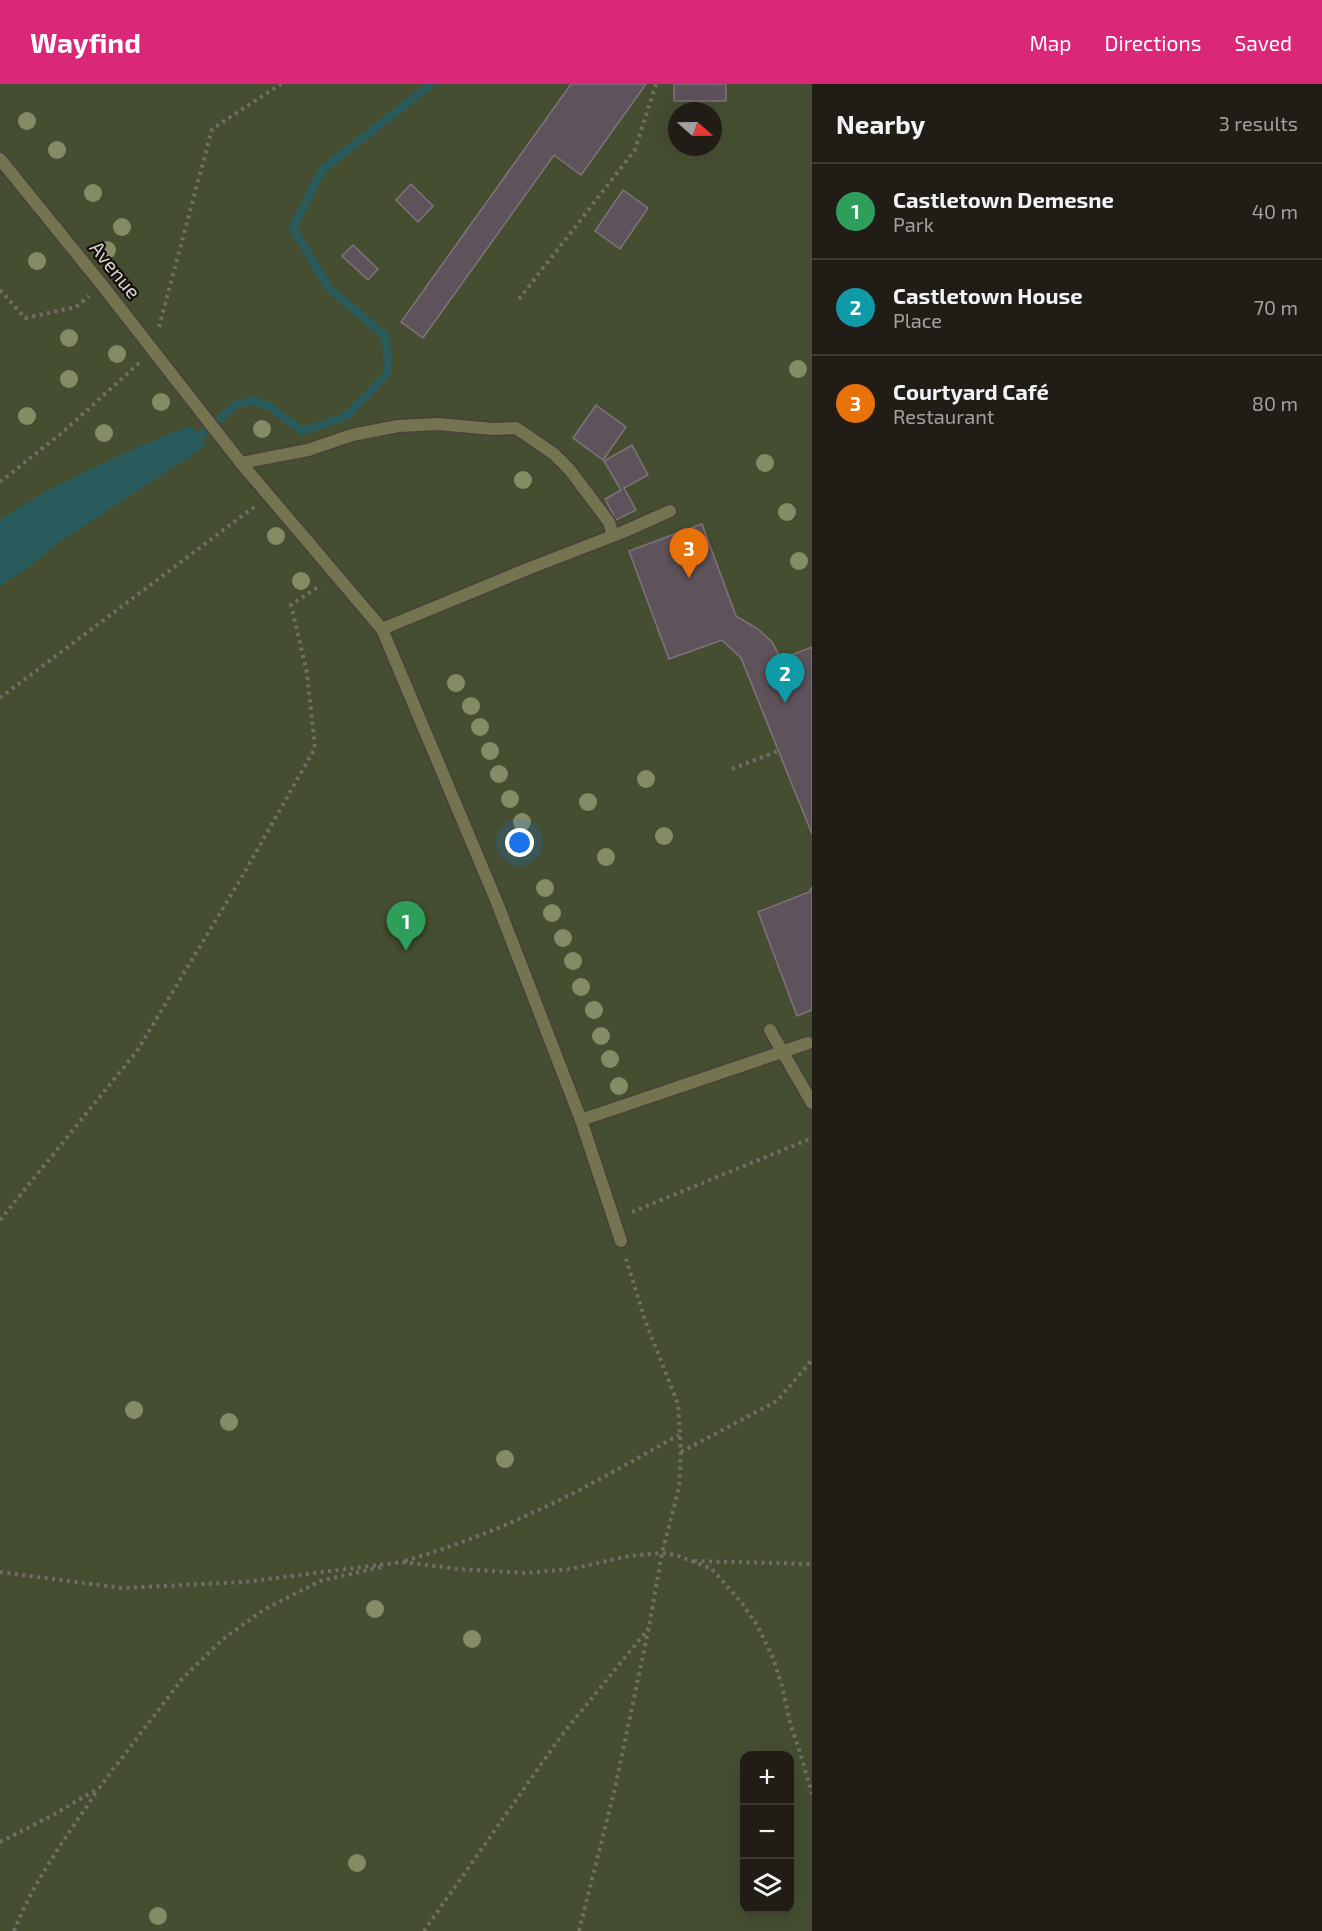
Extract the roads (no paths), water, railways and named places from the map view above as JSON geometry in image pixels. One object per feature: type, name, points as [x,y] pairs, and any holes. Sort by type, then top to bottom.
[{"type":"street","name":"Avenue","points":[[0,159],[241,463],[382,629],[477,851],[581,1120],[621,1241]]},
{"type":"street","points":[[241,463],[308,450],[352,435],[398,426],[438,424],[493,429],[516,428],[554,454],[568,469],[609,522],[613,535]]},
{"type":"street","points":[[382,629],[670,511]]},
{"type":"street","points":[[770,1029],[812,1104]]},
{"type":"street","points":[[581,1120],[808,1043]]},
{"type":"water","points":[[192,426],[206,446],[61,541],[0,586],[0,520],[73,478],[155,440]]},
{"type":"waterway","points":[[193,443],[235,405],[252,400],[269,406],[302,431],[345,417],[388,373],[386,337],[329,288],[293,228],[322,170],[431,84]]},
{"type":"place","name":"Courtyard Café","points":[[689,578]]},
{"type":"place","name":"Castletown House","points":[[785,703]]},
{"type":"place","name":"Castletown Demesne","points":[[406,951]]}]
